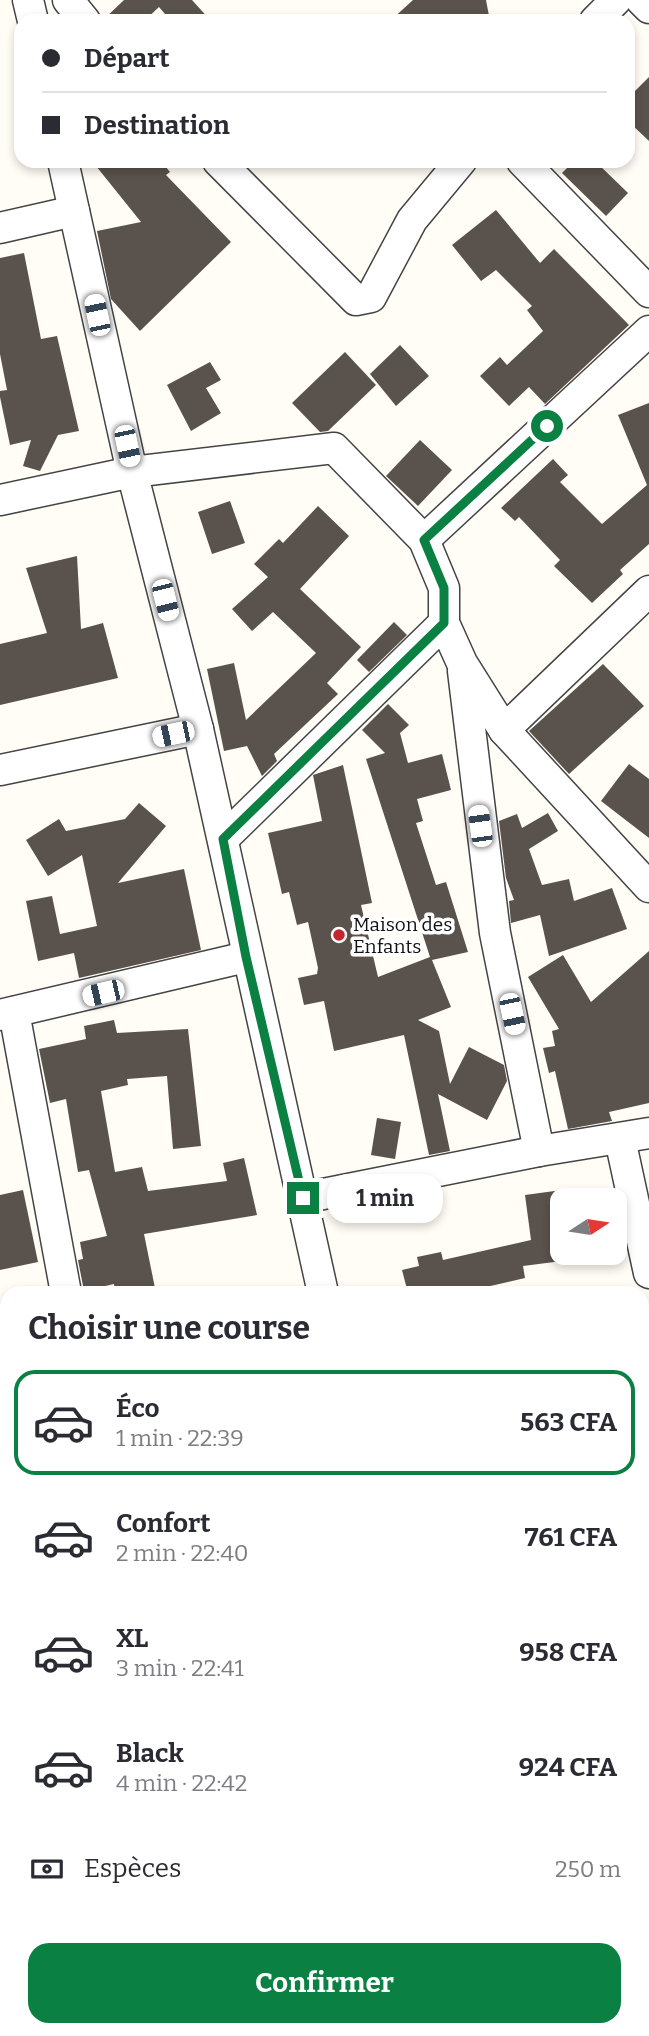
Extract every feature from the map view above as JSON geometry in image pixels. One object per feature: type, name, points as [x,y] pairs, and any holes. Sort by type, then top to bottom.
[{"type":"street","points":[[68,0],[79,14]]},
{"type":"street","points":[[602,14],[616,0]]},
{"type":"street","points":[[641,0],[649,8]]},
{"type":"street","points":[[65,168],[132,472],[198,729],[246,957],[322,1286]]},
{"type":"street","points":[[225,168],[356,300],[371,297],[412,220],[455,168]]},
{"type":"street","points":[[529,168],[649,292]]},
{"type":"street","points":[[0,228],[74,211]]},
{"type":"street","points":[[424,540],[649,331]]},
{"type":"street","points":[[0,499],[132,472],[324,447],[334,448],[424,540],[444,588],[444,623],[462,663],[503,730],[649,887]]},
{"type":"street","points":[[503,730],[649,591]]},
{"type":"street","points":[[223,839],[444,623]]},
{"type":"street","points":[[462,663],[495,933],[539,1151]]},
{"type":"street","points":[[0,770],[198,729]]},
{"type":"street","points":[[65,1286],[7,1014],[246,957]]},
{"type":"street","points":[[303,1198],[539,1151],[649,1133]]},
{"type":"street","points":[[620,1139],[649,1273]]},
{"type":"building","points":[[124,0],[192,0],[205,14],[165,14],[159,7],[152,14],[109,14]]},
{"type":"building","points":[[413,0],[486,0],[489,14],[398,14]]},
{"type":"building","points":[[649,77],[649,141],[635,128],[635,91]]},
{"type":"building","points":[[98,168],[167,168],[170,172],[166,175],[231,242],[140,331],[111,299],[97,231],[141,222]]},
{"type":"building","points":[[567,168],[602,168],[628,193],[606,216],[562,173]]},
{"type":"building","points":[[496,210],[540,263],[554,249],[629,325],[545,404],[529,387],[509,406],[480,376],[500,357],[507,365],[543,331],[527,310],[532,306],[496,270],[481,281],[452,245]]},
{"type":"building","points":[[24,253],[41,339],[57,336],[79,431],[58,435],[40,471],[23,466],[31,440],[10,445],[0,397],[0,391],[7,390],[0,354],[0,258]]},
{"type":"building","points":[[400,345],[429,376],[396,406],[370,374]]},
{"type":"building","points":[[345,352],[376,385],[328,431],[320,432],[292,403]]},
{"type":"building","points":[[210,362],[221,380],[206,388],[221,413],[191,431],[167,385]]},
{"type":"building","points":[[649,403],[649,544],[620,570],[623,574],[592,603],[554,566],[560,560],[519,517],[515,521],[501,508],[553,459],[568,475],[560,482],[602,524],[647,485],[618,415]]},
{"type":"building","points":[[420,440],[452,470],[418,506],[386,476]]},
{"type":"building","points":[[230,501],[245,543],[212,554],[198,512]]},
{"type":"building","points":[[318,506],[349,536],[300,589],[361,647],[327,683],[338,694],[274,754],[277,761],[262,776],[247,746],[224,751],[207,669],[234,663],[246,720],[316,653],[273,612],[252,631],[232,609],[268,577],[254,564],[279,539],[283,543]]},
{"type":"building","points":[[77,556],[81,629],[103,623],[118,678],[0,705],[0,644],[47,633],[26,568]]},
{"type":"building","points":[[394,622],[407,635],[369,672],[357,660]]},
{"type":"building","points":[[603,664],[644,706],[569,774],[529,731]]},
{"type":"building","points":[[388,704],[409,725],[400,733],[408,763],[442,754],[451,790],[417,799],[423,821],[416,823],[436,885],[446,882],[468,952],[432,960],[451,1007],[418,1020],[439,1031],[450,1084],[469,1047],[504,1065],[507,1081],[487,1120],[438,1094],[450,1151],[429,1155],[404,1035],[334,1051],[324,1001],[304,1005],[298,978],[317,974],[318,968],[308,922],[297,925],[289,892],[282,894],[268,833],[322,821],[313,775],[343,765],[372,903],[361,905],[378,977],[430,957],[366,759],[385,753],[362,730]]},
{"type":"building","points":[[629,764],[649,779],[649,838],[601,801]]},
{"type":"building","points":[[139,803],[166,826],[118,883],[184,869],[201,950],[79,978],[74,953],[38,961],[26,901],[52,896],[60,934],[97,926],[82,855],[48,876],[26,840],[59,819],[66,831],[125,819]]},
{"type":"building","points":[[548,813],[558,831],[529,849],[542,885],[569,879],[574,901],[612,888],[627,929],[549,956],[540,915],[511,923],[509,901],[514,900],[506,878],[499,821],[517,814],[522,828]]},
{"type":"building","points":[[649,951],[649,1103],[609,1112],[612,1121],[568,1129],[555,1071],[549,1073],[543,1048],[555,1046],[552,1031],[559,1029],[528,977],[563,955],[591,1002]]},
{"type":"building","points":[[114,1020],[117,1033],[188,1029],[201,1146],[173,1149],[167,1076],[127,1079],[128,1085],[101,1091],[115,1172],[142,1167],[148,1191],[227,1181],[223,1163],[244,1158],[257,1215],[144,1234],[155,1286],[83,1286],[78,1260],[83,1259],[80,1242],[107,1236],[89,1170],[78,1172],[66,1099],[50,1103],[39,1049],[86,1039],[84,1026]]},
{"type":"building","points":[[377,1118],[401,1122],[395,1159],[371,1155]]},
{"type":"building","points":[[23,1190],[38,1262],[0,1270],[0,1195]]},
{"type":"building","points":[[550,1192],[550,1263],[523,1266],[525,1278],[490,1286],[406,1286],[402,1270],[419,1266],[417,1257],[441,1252],[443,1260],[531,1240],[525,1195]]},
{"type":"place","name":"Maison des Enfants","points":[[339,935]]},
{"type":"route","points":[[303,1198],[246,957],[223,839],[444,623],[444,588],[424,540],[547,426]]}]
